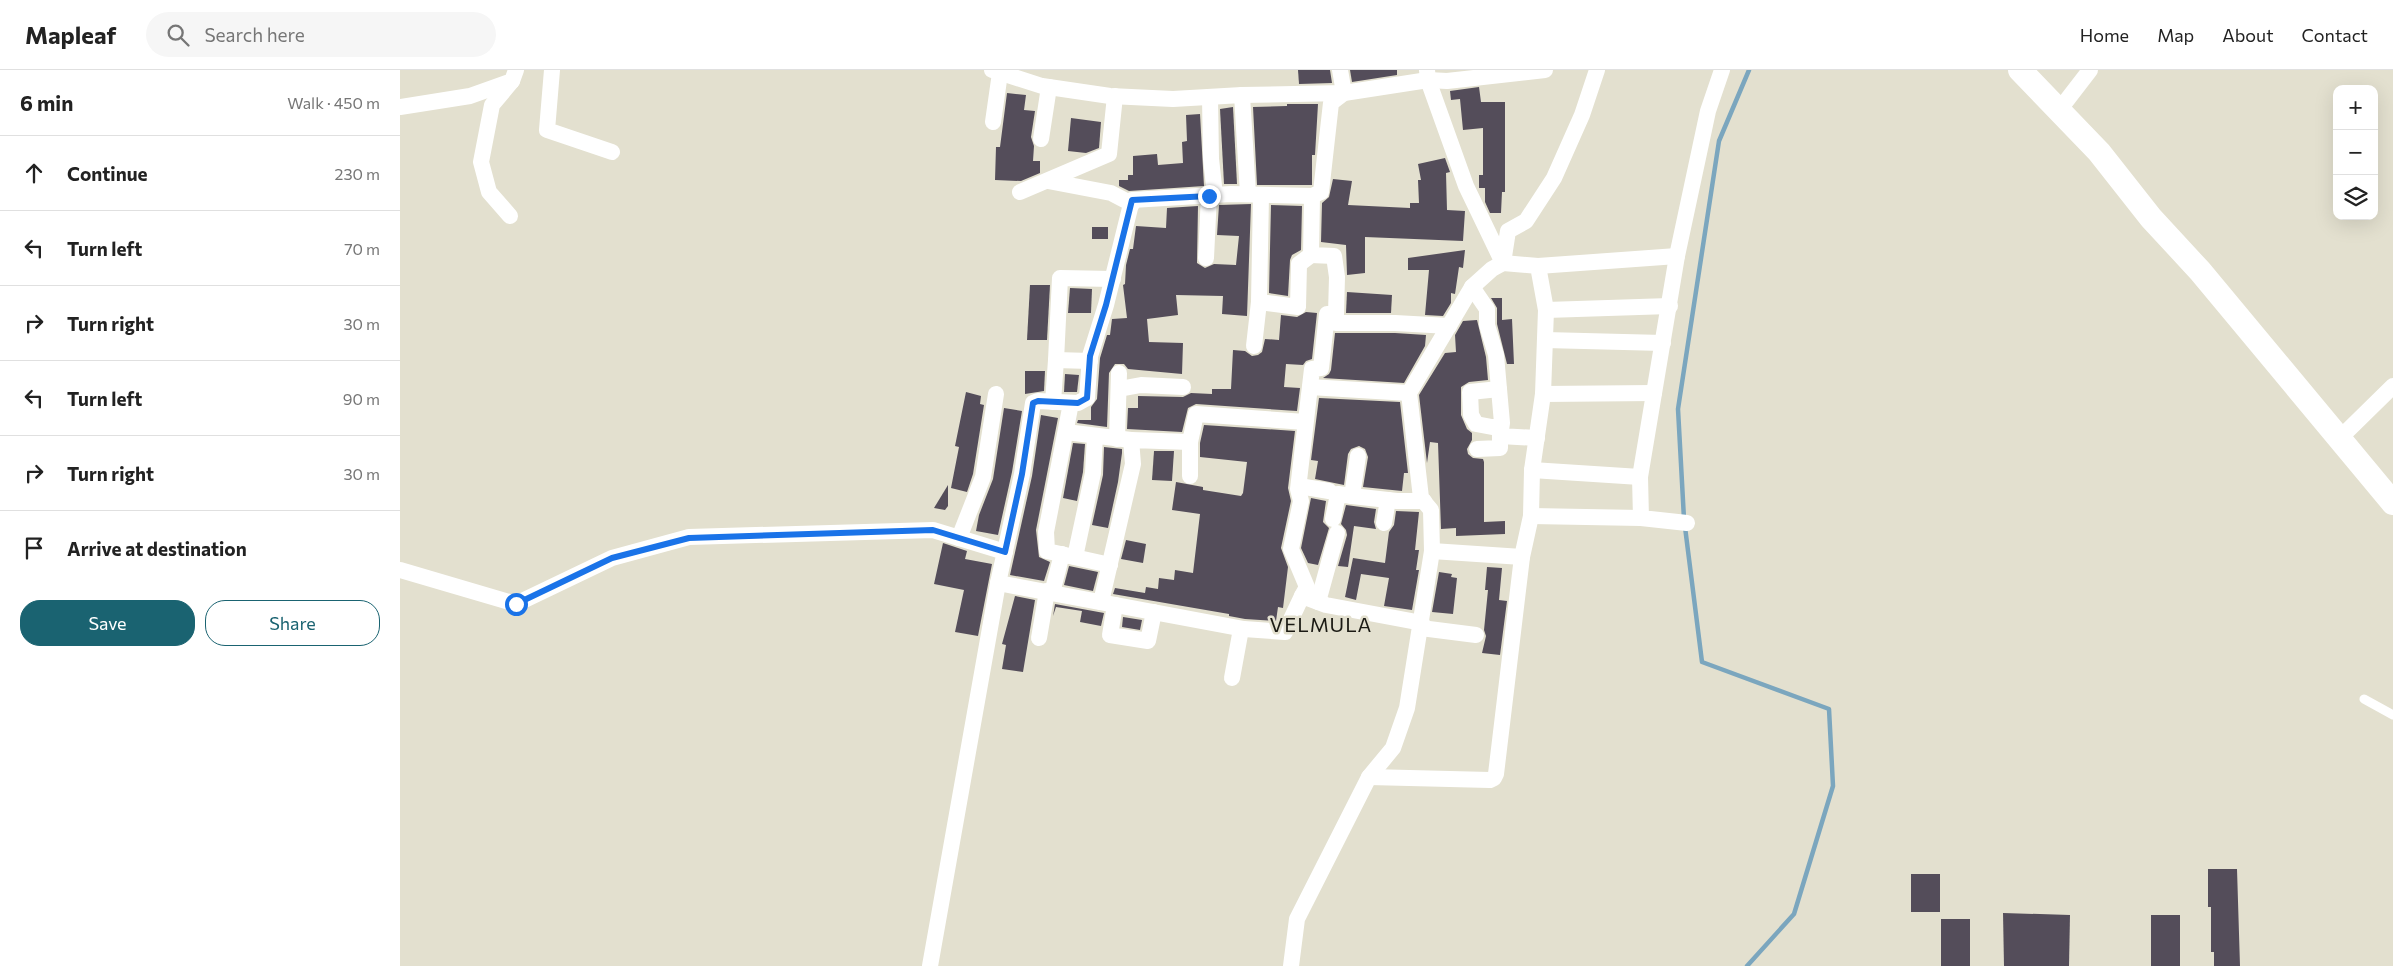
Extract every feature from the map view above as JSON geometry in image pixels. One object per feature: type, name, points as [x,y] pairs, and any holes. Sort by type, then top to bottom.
[{"type":"street","points":[[552,70],[547,130],[612,152]]},
{"type":"street","points":[[1340,70],[1344,93]]},
{"type":"street","points":[[993,122],[1004,72],[1049,87],[1115,96],[1174,99],[1242,94],[1344,93],[1427,75],[1447,81],[1545,70]]},
{"type":"street","points":[[1583,70],[1591,70]]},
{"type":"street","points":[[1503,263],[1508,231],[1526,221],[1554,178],[1582,116],[1597,70]]},
{"type":"street","points":[[1641,518],[1640,477],[1677,256],[1708,111],[1722,70]]},
{"type":"street","points":[[2020,70],[2100,152],[2151,218],[2200,271],[2393,503]]},
{"type":"street","points":[[2060,109],[2090,70]]},
{"type":"street","points":[[1427,75],[1466,186],[1503,263]]},
{"type":"street","points":[[400,107],[470,96],[514,76]]},
{"type":"street","points":[[510,216],[489,192],[481,162],[492,105],[514,76]]},
{"type":"street","points":[[1041,139],[1049,87]]},
{"type":"street","points":[[930,966],[998,583],[1022,474],[1033,403],[1083,402],[1087,398],[1090,361],[1113,279],[1132,200],[1212,195],[1312,196],[1321,192],[1331,103],[1344,93]]},
{"type":"street","points":[[1242,94],[1254,195],[1259,302],[1254,346]]},
{"type":"street","points":[[1020,192],[1109,154],[1115,96]]},
{"type":"street","points":[[1206,258],[1212,195],[1210,97]]},
{"type":"street","points":[[1048,181],[1111,194],[1132,204]]},
{"type":"street","points":[[1311,255],[1312,196]]},
{"type":"street","points":[[1259,302],[1298,307],[1299,264],[1311,255],[1334,256],[1337,277],[1336,323],[1395,323],[1449,326]]},
{"type":"street","points":[[1291,966],[1297,919],[1369,777],[1393,748],[1407,708],[1432,551],[1431,510],[1421,498],[1409,393],[1472,288],[1492,269],[1503,263],[1538,266],[1677,256]]},
{"type":"street","points":[[1369,777],[1494,778],[1522,557],[1531,516],[1532,470],[1543,394],[1546,310],[1538,266]]},
{"type":"street","points":[[1053,402],[1060,278],[1113,279]]},
{"type":"street","points":[[1472,288],[1486,309],[1496,355],[1499,389],[1500,448],[1477,449]]},
{"type":"street","points":[[1546,310],[1670,306]]},
{"type":"street","points":[[1310,599],[1291,549],[1301,501],[1299,486],[1312,369],[1321,368],[1327,314],[1336,314]]},
{"type":"street","points":[[1544,340],[1663,343]]},
{"type":"street","points":[[1056,360],[1090,361]]},
{"type":"street","points":[[1120,373],[1119,389],[1124,440],[1133,464],[1110,565],[1108,603],[1110,635],[1148,641],[1154,612]]},
{"type":"street","points":[[1119,389],[1141,385],[1183,387]]},
{"type":"street","points":[[2339,439],[2393,386]]},
{"type":"street","points":[[1310,387],[1409,393]]},
{"type":"street","points":[[1499,389],[1470,392],[1471,415],[1476,424],[1537,438]]},
{"type":"street","points":[[1543,394],[1654,393]]},
{"type":"street","points":[[959,538],[983,476],[996,394]]},
{"type":"street","points":[[1071,403],[1046,532],[1048,551],[1110,565]]},
{"type":"street","points":[[1190,476],[1190,442],[1196,414],[1305,422]]},
{"type":"street","points":[[1066,432],[1124,440],[1190,442]]},
{"type":"street","points":[[1039,638],[1049,592],[1069,556],[1093,473],[1095,436]]},
{"type":"street","points":[[1352,496],[1358,456]]},
{"type":"street","points":[[1532,470],[1640,477]]},
{"type":"street","points":[[1299,486],[1329,491]]},
{"type":"street","points":[[998,583],[1241,629],[1285,632],[1310,599],[1335,526],[1338,494],[1424,502]]},
{"type":"street","points":[[1384,523],[1388,500]]},
{"type":"street","points":[[1531,516],[1641,518],[1687,523]]},
{"type":"street","points":[[400,570],[516,604],[612,558],[689,538],[933,530],[1005,552]]},
{"type":"street","points":[[1432,551],[1522,557]]},
{"type":"street","points":[[1310,599],[1326,605],[1476,635]]},
{"type":"street","points":[[1232,678],[1241,629]]},
{"type":"lane","points":[[2364,699],[2393,716]]},
{"type":"building","points":[[1298,70],[1330,70],[1332,83],[1299,84]]},
{"type":"building","points":[[1350,70],[1397,70],[1397,75],[1352,82]]},
{"type":"building","points":[[1479,87],[1481,102],[1505,102],[1505,192],[1502,192],[1501,213],[1490,213],[1485,202],[1485,188],[1479,188],[1479,175],[1483,175],[1483,128],[1463,130],[1460,99],[1451,100],[1450,91]]},
{"type":"building","points":[[1007,93],[1026,95],[1024,110],[1035,111],[1031,137],[1034,146],[1033,161],[1040,161],[1040,173],[1021,181],[995,180],[996,147],[1000,147]]},
{"type":"building","points":[[1287,104],[1318,104],[1315,155],[1312,155],[1312,185],[1257,185],[1253,107],[1287,106]]},
{"type":"building","points":[[1233,107],[1237,184],[1224,184],[1220,109]]},
{"type":"building","points":[[1200,114],[1204,186],[1129,191],[1119,186],[1119,180],[1128,180],[1128,175],[1133,175],[1133,156],[1157,154],[1158,165],[1183,163],[1182,142],[1187,141],[1186,115]]},
{"type":"building","points":[[1071,118],[1101,122],[1099,148],[1086,153],[1068,151]]},
{"type":"building","points":[[1445,158],[1450,172],[1446,173],[1447,210],[1465,211],[1463,241],[1365,237],[1365,273],[1347,275],[1346,245],[1321,242],[1322,203],[1329,197],[1333,179],[1352,181],[1348,205],[1410,208],[1410,203],[1419,203],[1418,180],[1421,180],[1418,164]]},
{"type":"building","points":[[1251,204],[1247,316],[1222,314],[1223,296],[1176,295],[1178,315],[1147,319],[1149,342],[1183,343],[1182,374],[1128,369],[1124,364],[1115,364],[1109,373],[1107,427],[1077,423],[1078,420],[1091,420],[1091,407],[1097,399],[1100,358],[1107,335],[1110,335],[1112,319],[1127,318],[1123,285],[1125,284],[1126,265],[1130,249],[1133,249],[1136,226],[1166,228],[1167,208],[1198,206],[1197,263],[1205,268],[1214,264],[1236,265],[1239,236],[1217,235],[1219,205]]},
{"type":"building","points":[[1271,205],[1302,206],[1301,250],[1292,255],[1290,260],[1288,296],[1269,293]]},
{"type":"building","points":[[1092,227],[1108,227],[1108,239],[1092,239]]},
{"type":"building","points":[[1465,250],[1463,268],[1459,267],[1455,294],[1451,293],[1451,303],[1443,316],[1425,315],[1429,270],[1408,270],[1408,258]]},
{"type":"building","points":[[1030,285],[1050,285],[1047,340],[1027,340]]},
{"type":"building","points":[[1070,288],[1092,289],[1091,313],[1068,313]]},
{"type":"building","points":[[1347,292],[1392,295],[1391,313],[1346,313]]},
{"type":"building","points":[[1491,298],[1502,298],[1502,320],[1512,319],[1514,364],[1507,364],[1497,324],[1497,308]]},
{"type":"building","points":[[1306,312],[1317,313],[1312,359],[1306,361],[1303,365],[1286,364],[1284,387],[1300,388],[1297,411],[1196,404],[1188,408],[1182,432],[1127,429],[1128,408],[1138,408],[1138,396],[1183,397],[1191,393],[1212,394],[1212,389],[1231,389],[1233,350],[1245,351],[1252,356],[1258,355],[1262,352],[1265,339],[1279,340],[1281,315],[1297,317]]},
{"type":"building","points":[[1477,320],[1486,357],[1488,380],[1469,382],[1461,387],[1461,415],[1467,429],[1472,433],[1472,440],[1467,449],[1468,454],[1473,458],[1483,459],[1484,462],[1484,522],[1505,521],[1505,534],[1456,536],[1456,528],[1441,529],[1438,443],[1430,442],[1427,463],[1419,395],[1445,353],[1456,352],[1455,335],[1463,321]]},
{"type":"building","points":[[1335,333],[1426,335],[1425,346],[1404,383],[1323,378],[1331,370]]},
{"type":"building","points":[[1025,371],[1045,371],[1044,391],[1025,394]]},
{"type":"building","points":[[1065,374],[1079,375],[1077,392],[1064,392]]},
{"type":"building","points":[[966,392],[981,396],[980,404],[984,405],[973,474],[967,492],[951,488],[959,447],[955,446]]},
{"type":"building","points":[[1319,398],[1400,402],[1408,473],[1404,473],[1402,491],[1363,487],[1368,457],[1365,449],[1359,446],[1351,449],[1348,454],[1344,485],[1315,479],[1318,461],[1311,460]]},
{"type":"building","points":[[1004,408],[1022,411],[1012,472],[998,535],[976,531],[979,515],[993,479]]},
{"type":"building","points":[[1041,415],[1058,418],[1036,530],[1039,557],[1050,562],[1044,581],[1010,575],[1032,476]]},
{"type":"building","points":[[1204,425],[1295,431],[1288,488],[1291,501],[1281,548],[1288,567],[1283,608],[1278,607],[1276,621],[1245,619],[1229,616],[1229,614],[1113,594],[1115,588],[1145,593],[1146,587],[1158,589],[1159,578],[1174,580],[1175,570],[1193,573],[1200,514],[1172,510],[1176,482],[1203,487],[1203,490],[1241,496],[1243,493],[1247,462],[1200,457],[1200,443]]},
{"type":"building","points":[[1073,443],[1085,444],[1083,472],[1077,501],[1063,498]]},
{"type":"building","points":[[1104,447],[1122,449],[1118,482],[1108,528],[1092,525],[1103,475]]},
{"type":"building","points":[[1154,451],[1174,451],[1172,481],[1152,480]]},
{"type":"building","points":[[948,485],[948,506],[945,510],[934,508]]},
{"type":"building","points":[[1311,498],[1326,501],[1323,522],[1329,528],[1318,565],[1308,563],[1301,548]]},
{"type":"building","points":[[1346,505],[1376,509],[1374,522],[1376,529],[1354,526],[1348,567],[1338,566],[1347,535],[1346,530],[1341,524]]},
{"type":"building","points":[[1396,511],[1419,512],[1415,550],[1419,550],[1416,570],[1419,570],[1412,610],[1384,606],[1389,578],[1361,574],[1356,600],[1345,597],[1353,558],[1385,563],[1389,532],[1394,525]]},
{"type":"building","points":[[1126,540],[1146,544],[1143,563],[1121,559]]},
{"type":"building","points":[[943,543],[967,551],[965,559],[992,564],[978,636],[955,632],[964,590],[934,584]]},
{"type":"building","points":[[1069,566],[1098,572],[1093,591],[1064,585]]},
{"type":"building","points":[[1487,567],[1502,568],[1499,600],[1507,601],[1500,655],[1482,653],[1486,636],[1484,630],[1488,590],[1485,590]]},
{"type":"building","points":[[1439,572],[1452,574],[1451,577],[1457,578],[1453,614],[1432,612]]},
{"type":"building","points":[[1015,596],[1035,600],[1023,672],[1002,669],[1006,645],[1002,644]]},
{"type":"building","points":[[1055,604],[1104,613],[1101,626],[1080,622],[1082,611],[1056,607],[1053,616]]},
{"type":"building","points":[[1123,617],[1142,620],[1140,630],[1122,627]]},
{"type":"building","points":[[2208,869],[2237,869],[2240,966],[2214,966],[2214,952],[2211,952],[2211,907],[2208,907]]},
{"type":"building","points":[[1911,874],[1940,874],[1940,912],[1911,912]]},
{"type":"building","points":[[2003,913],[2070,915],[2069,966],[2004,966]]},
{"type":"building","points":[[2151,915],[2180,915],[2180,966],[2151,966]]},
{"type":"building","points":[[1941,919],[1970,919],[1970,966],[1941,966]]},
{"type":"waterway","points":[[1684,519],[1678,409],[1719,141],[1749,70]]},
{"type":"waterway","points":[[1685,527],[1702,662],[1829,709],[1833,786],[1794,914],[1747,966]]},
{"type":"district","name":"VELMULA","points":[[1321,624]]},
{"type":"route","points":[[516,604],[612,558],[689,538],[933,530],[1005,552],[1022,474],[1033,403],[1038,401],[1078,403],[1083,402],[1087,398],[1090,356],[1106,305],[1132,200],[1209,196]]}]
